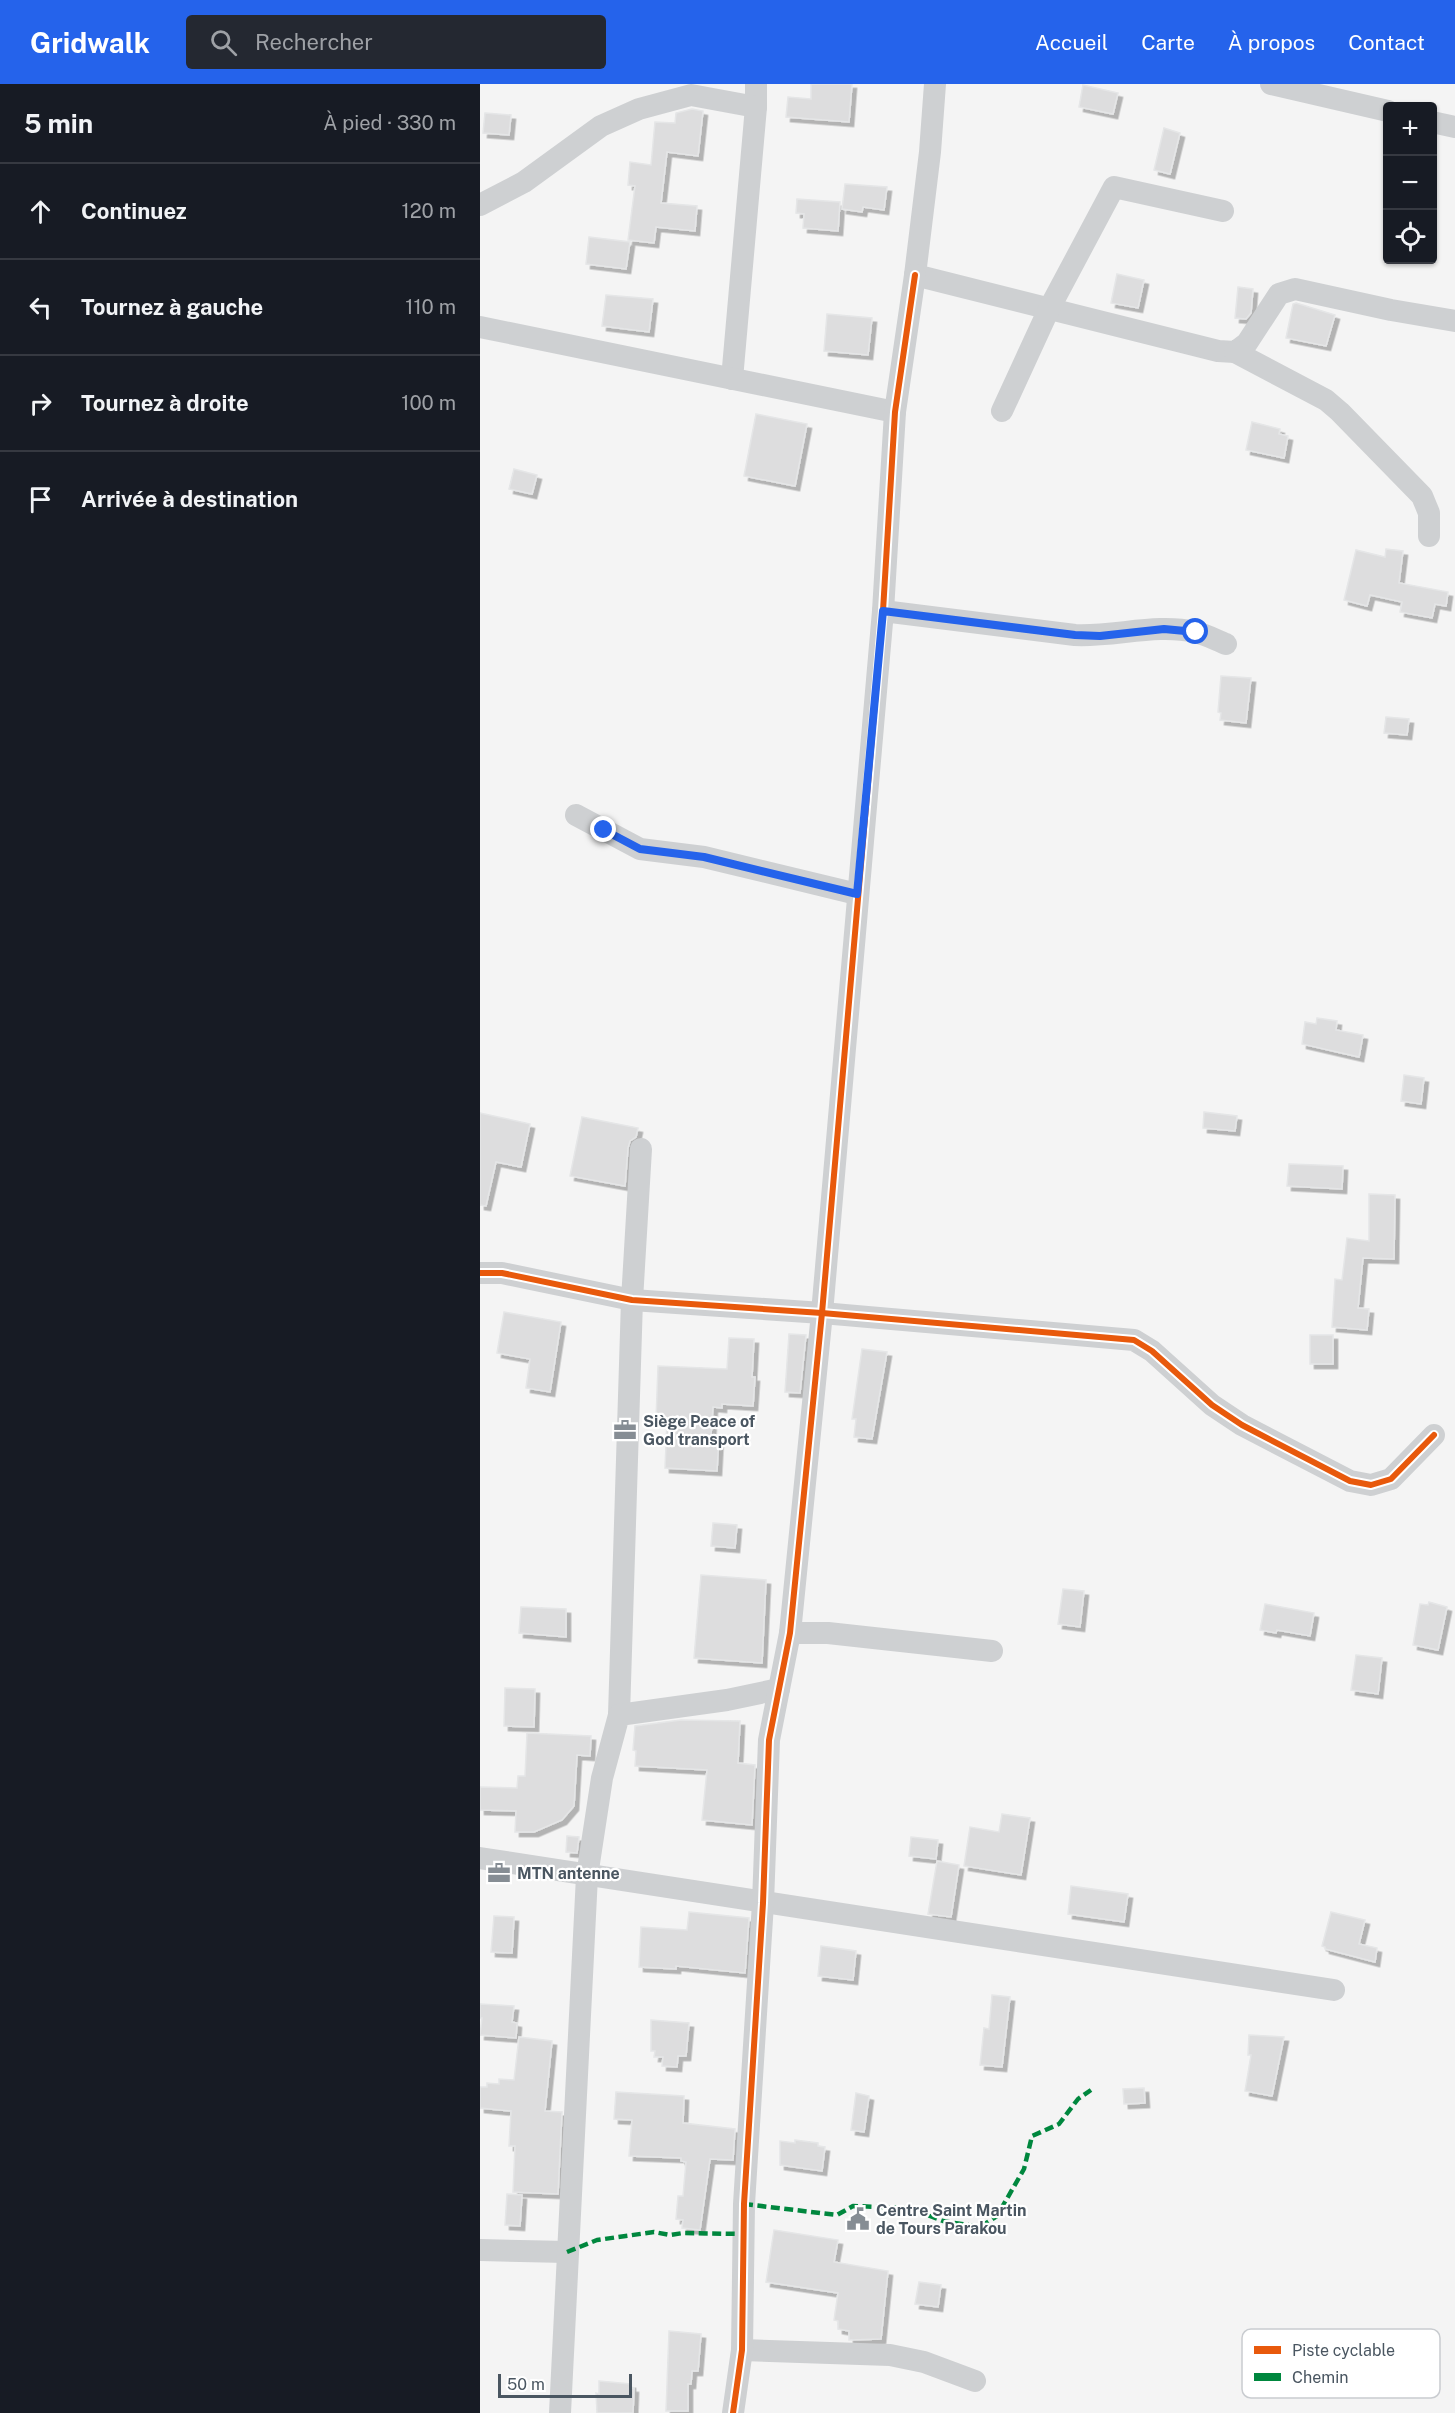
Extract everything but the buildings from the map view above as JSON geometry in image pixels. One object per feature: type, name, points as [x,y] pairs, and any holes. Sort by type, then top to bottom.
[{"type":"street","points":[[732,379],[756,107],[756,84]]},
{"type":"street","points":[[733,2413],[742,2350],[745,2195],[763,1903],[769,1740],[790,1633],[822,1313],[883,611],[895,412],[930,152],[935,84]]},
{"type":"street","points":[[1271,84],[1383,110]]},
{"type":"street","points":[[480,205],[524,182],[601,126],[639,109],[691,94],[756,107]]},
{"type":"street","points":[[1437,123],[1455,127]]},
{"type":"street","points":[[1002,411],[1049,309],[1114,187],[1223,211]]},
{"type":"street","points":[[915,275],[1218,351],[1235,352],[1326,400],[1340,412],[1422,496],[1429,513],[1429,536]]},
{"type":"street","points":[[1235,352],[1247,343],[1279,294],[1295,289],[1455,321]]},
{"type":"street","points":[[480,327],[895,412]]},
{"type":"street","points":[[883,611],[1075,635],[1100,636],[1164,629],[1196,632],[1226,644]]},
{"type":"street","points":[[576,815],[640,849],[704,857],[857,894]]},
{"type":"street","points":[[560,2413],[586,1876],[602,1778],[619,1715],[632,1300],[642,1149]]},
{"type":"street","points":[[480,1273],[502,1273],[632,1300],[822,1313],[1134,1340],[1152,1351],[1212,1405],[1242,1425],[1350,1481],[1371,1485],[1391,1479],[1434,1435]]},
{"type":"street","points":[[790,1633],[828,1633],[992,1651]]},
{"type":"street","points":[[619,1715],[728,1700],[779,1689]]},
{"type":"street","points":[[480,1858],[1334,1990]]},
{"type":"street","points":[[480,2250],[567,2252]]},
{"type":"street","points":[[742,2350],[890,2355],[924,2362],[975,2381]]},
{"type":"marked path","points":[[744,2204],[837,2215],[853,2206],[909,2208],[943,2221],[980,2227],[997,2216],[1024,2169],[1032,2136],[1059,2124],[1078,2099],[1091,2090]]},
{"type":"marked path","points":[[567,2252],[597,2240],[654,2232],[670,2235],[683,2233],[743,2234]]},
{"type":"cycle path","points":[[733,2413],[742,2350],[744,2204],[763,1903],[769,1740],[790,1633],[822,1313],[883,611],[895,412],[915,275]]},
{"type":"cycle path","points":[[480,1273],[502,1273],[632,1300],[822,1313],[1134,1340],[1152,1351],[1212,1405],[1242,1425],[1350,1481],[1371,1485],[1391,1479],[1434,1435]]},
{"type":"place","name":"Siège Peace of God transport","points":[[625,1430]]},
{"type":"place","name":"MTN antenne","points":[[499,1873]]},
{"type":"place","name":"Centre Saint Martin de Tours Parakou","points":[[858,2219]]},
{"type":"route","points":[[604,830],[640,849],[704,857],[857,894],[883,611],[1075,635],[1100,636],[1164,629],[1196,632]]}]
